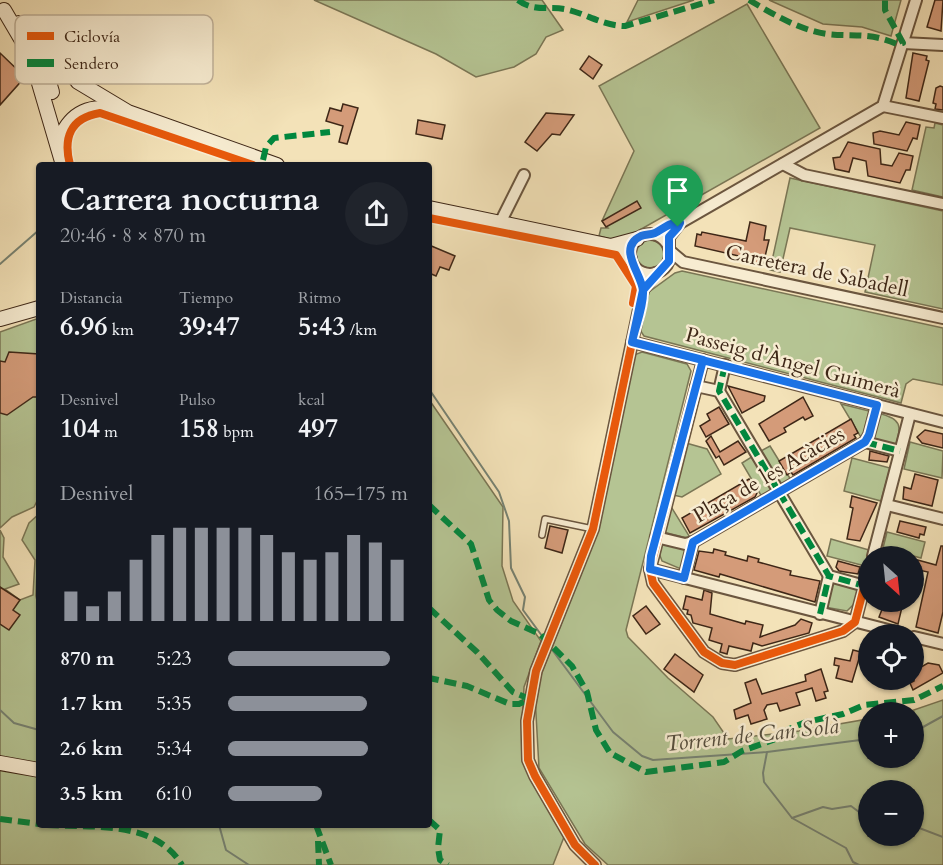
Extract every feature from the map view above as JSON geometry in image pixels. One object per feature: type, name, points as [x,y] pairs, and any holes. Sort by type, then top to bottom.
[{"type":"street","points":[[883,106],[916,0]]},
{"type":"street","points":[[2,8],[15,19]]},
{"type":"street","points":[[2,8],[15,30]]},
{"type":"street","points":[[903,43],[943,45]]},
{"type":"street","points":[[39,84],[60,144]]},
{"type":"street","points":[[44,84],[49,116]]},
{"type":"street","points":[[48,84],[63,162]]},
{"type":"street","points":[[82,84],[128,112]]},
{"type":"street","points":[[595,865],[575,845],[528,760],[530,699],[545,645],[593,529],[643,290],[669,261],[669,237],[680,223],[883,106],[943,118]]},
{"type":"street","points":[[60,144],[68,122],[84,111],[106,107],[128,112],[269,162]]},
{"type":"street","points":[[783,164],[804,175],[943,204]]},
{"type":"street","points":[[500,223],[524,175]]},
{"type":"street","points":[[432,209],[611,246],[647,274],[683,262]]},
{"type":"street","points":[[611,246],[652,234],[676,222],[680,223]]},
{"type":"street","points":[[652,234],[662,238],[669,249]]},
{"type":"street","points":[[637,239],[631,248],[633,263],[643,290]]},
{"type":"street","name":"Carretera de Sabadell","points":[[669,249],[683,262],[943,318]]},
{"type":"street","points":[[4,318],[36,309]]},
{"type":"street","name":"Passeig d'Àngel Guimerà","points":[[632,342],[943,422]]},
{"type":"street","points":[[703,360],[656,537],[650,569],[653,583],[704,652],[722,663],[744,663],[843,631],[855,622],[858,611]]},
{"type":"street","points":[[725,366],[718,391],[778,493],[829,576],[858,584]]},
{"type":"street","points":[[696,386],[718,391]]},
{"type":"street","name":"Plaça de les Acàcies","points":[[656,537],[685,544],[693,542],[865,442],[877,405]]},
{"type":"street","points":[[876,546],[910,414]]},
{"type":"street","points":[[865,442],[900,452]]},
{"type":"street","points":[[887,504],[943,519]]},
{"type":"street","points":[[684,578],[693,542]]},
{"type":"street","points":[[650,569],[863,624]]},
{"type":"street","points":[[820,614],[829,576]]},
{"type":"street","points":[[924,639],[943,644]]},
{"type":"street","points":[[0,763],[36,769]]},
{"type":"lane","points":[[542,535],[545,519],[593,529]]},
{"type":"green space","points":[[314,0],[542,0],[563,30],[546,37],[536,54],[514,67],[476,77],[436,54]]},
{"type":"green space","points":[[638,0],[694,0],[627,22]]},
{"type":"green space","points":[[769,0],[901,0],[891,36],[862,27],[823,24]]},
{"type":"green space","points":[[747,4],[820,128],[629,236],[614,240],[599,236],[601,228],[608,228],[602,221],[634,151],[599,86]]},
{"type":"green space","points":[[935,123],[943,125],[943,197],[912,190],[926,127],[934,128]]},
{"type":"green space","points":[[790,178],[943,211],[943,309],[865,292],[875,245],[790,228],[780,272],[770,270]]},
{"type":"green space","points":[[650,240],[660,244],[664,254],[660,264],[650,268],[640,264],[636,254],[640,244]]},
{"type":"green space","points":[[682,271],[943,328],[943,385],[913,379],[906,384],[901,403],[644,336],[640,330],[649,292],[675,273]]},
{"type":"green space","points":[[36,319],[36,503],[34,507],[12,517],[0,528],[0,332]]},
{"type":"green space","points":[[642,352],[687,364],[691,371],[626,630],[628,637],[668,678],[713,717],[728,739],[799,731],[858,721],[858,768],[924,768],[924,707],[943,700],[943,865],[608,865],[585,844],[539,768],[535,696],[542,672],[597,534],[634,355]]},
{"type":"green space","points":[[432,404],[503,507],[502,566],[513,601],[541,641],[524,687],[522,733],[525,757],[564,837],[553,865],[0,865],[0,530],[4,538],[3,557],[19,584],[5,589],[20,600],[33,595],[35,560],[22,540],[29,523],[36,517],[36,828],[432,828]]},
{"type":"green space","points":[[841,404],[869,411],[862,439]]},
{"type":"green space","points":[[878,413],[893,419],[899,426],[894,452],[871,442]]},
{"type":"green space","points":[[910,442],[943,451],[942,478],[904,469]]},
{"type":"green space","points":[[686,443],[707,449],[721,474],[682,497],[673,495]]},
{"type":"green space","points":[[770,446],[791,480],[779,487],[759,452]]},
{"type":"green space","points":[[753,456],[773,491],[762,497],[742,463]]},
{"type":"green space","points":[[852,458],[890,468],[881,501],[844,491]]},
{"type":"green space","points":[[670,505],[691,539],[663,532]]},
{"type":"green space","points":[[887,532],[925,542],[924,546],[884,546]]},
{"type":"green space","points":[[831,539],[858,547],[858,564],[827,556]]},
{"type":"green space","points":[[661,542],[689,549],[688,572],[662,561],[659,553]]},
{"type":"green space","points":[[831,574],[858,581],[855,603],[847,611],[819,606]]},
{"type":"building","points":[[935,0],[943,0],[941,31],[927,27]]},
{"type":"building","points":[[0,53],[15,67],[15,84],[19,84],[0,105]]},
{"type":"building","points":[[913,53],[927,56],[926,60],[929,61],[919,101],[906,98]]},
{"type":"building","points":[[589,56],[602,65],[593,79],[580,69]]},
{"type":"building","points":[[943,87],[943,110],[935,109],[936,104],[933,103],[936,88]]},
{"type":"building","points":[[343,104],[358,108],[347,144],[339,142],[343,126],[326,121],[330,108],[341,111]]},
{"type":"building","points":[[546,113],[574,115],[560,135],[552,134],[537,151],[525,142]]},
{"type":"building","points":[[418,120],[445,125],[442,139],[416,134]]},
{"type":"building","points":[[906,122],[920,125],[917,139],[913,138],[907,151],[874,144],[873,133],[880,131],[899,135]]},
{"type":"building","points":[[848,142],[880,149],[881,164],[892,166],[899,153],[913,156],[910,170],[906,170],[900,183],[868,176],[866,161],[853,158],[849,172],[835,169],[833,158],[840,157]]},
{"type":"building","points":[[637,201],[641,208],[606,227],[602,221]]},
{"type":"building","points":[[750,222],[766,226],[764,240],[769,240],[763,265],[738,259],[739,256],[695,246],[697,234],[701,235],[702,232],[746,241]]},
{"type":"building","points":[[432,246],[455,256],[449,270],[440,267],[436,276],[432,274]]},
{"type":"building","points":[[9,352],[36,354],[36,397],[7,415],[0,413],[0,361],[5,362]]},
{"type":"building","points":[[728,386],[765,396],[764,401],[742,413]]},
{"type":"building","points":[[803,397],[813,416],[805,420],[803,417],[784,428],[786,432],[769,441],[759,424]]},
{"type":"building","points":[[719,407],[729,424],[706,437],[700,426],[710,420],[707,414]]},
{"type":"building","points":[[851,419],[858,433],[854,435],[856,438],[793,475],[791,472],[787,475],[779,461]]},
{"type":"building","points":[[925,430],[943,434],[943,448],[922,443],[917,437]]},
{"type":"building","points":[[711,436],[720,452],[738,441],[746,452],[724,465],[719,456],[716,458],[706,441]]},
{"type":"building","points":[[870,451],[889,456],[887,462],[869,460]]},
{"type":"building","points":[[915,474],[938,480],[932,506],[903,499],[904,487],[911,489]]},
{"type":"building","points":[[749,479],[757,493],[755,497],[690,533],[682,518]]},
{"type":"building","points":[[852,496],[877,503],[860,541],[847,539],[853,508],[850,507]]},
{"type":"building","points":[[900,521],[926,527],[924,535],[920,534],[919,538],[897,532]]},
{"type":"building","points":[[550,526],[568,530],[562,553],[545,548]]},
{"type":"building","points":[[941,546],[943,546],[943,612],[938,633],[924,629],[924,624],[917,624],[919,612],[924,612],[924,590],[928,572],[924,571],[924,562],[936,565]]},
{"type":"building","points":[[714,549],[726,552],[725,555],[747,561],[748,556],[759,559],[758,562],[791,571],[790,575],[820,581],[815,602],[720,574],[719,577],[694,570],[699,551],[713,553]]},
{"type":"building","points":[[838,561],[858,566],[858,574],[839,571],[836,567]]},
{"type":"building","points":[[0,587],[20,600],[13,610],[20,615],[9,630],[0,624]]},
{"type":"building","points":[[704,590],[712,593],[710,614],[745,624],[746,621],[763,625],[760,637],[795,625],[801,619],[812,623],[809,633],[762,646],[753,643],[751,651],[729,646],[727,654],[720,652],[722,644],[709,640],[712,628],[693,623],[691,615],[687,614],[688,610],[683,609],[686,596],[702,600]]},
{"type":"building","points":[[646,606],[660,624],[646,634],[633,616]]},
{"type":"building","points":[[881,612],[901,612],[898,624],[879,617]]},
{"type":"building","points":[[853,650],[858,651],[858,662],[852,682],[836,678],[839,666],[834,665],[835,658],[850,661]]},
{"type":"building","points":[[675,654],[703,675],[694,692],[664,669]]},
{"type":"building","points":[[928,663],[939,665],[943,673],[924,684],[924,665]]},
{"type":"building","points":[[821,669],[828,691],[824,692],[826,698],[816,701],[812,688],[796,693],[800,705],[780,711],[777,703],[767,705],[764,710],[767,719],[751,724],[748,715],[736,719],[734,710],[751,703],[745,683],[756,679],[762,694],[806,681],[805,675]]},
{"type":"waterway","points":[[0,264],[36,233]]},
{"type":"waterway","name":"Torrent de Can Solà","points":[[432,393],[499,492],[509,521],[511,568],[525,597],[523,610],[545,640]]},
{"type":"waterway","name":"Torrent de Can Solà","points":[[550,647],[613,732],[642,756],[653,760],[767,752],[858,740]]},
{"type":"waterway","points":[[0,710],[14,723],[36,729]]},
{"type":"waterway","name":"Torrent de Can Solà","points":[[924,726],[943,716]]},
{"type":"waterway","points":[[767,752],[763,773],[764,782],[792,818],[846,848],[853,862],[859,865]]},
{"type":"waterway","points":[[792,818],[823,807],[832,809],[851,806],[858,811]]},
{"type":"waterway","points":[[220,828],[226,850],[249,865]]},
{"type":"waterway","points":[[924,830],[943,837]]},
{"type":"marked path","points":[[518,0],[537,8],[569,10],[618,26],[625,26],[714,0]]},
{"type":"marked path","points":[[749,0],[786,21],[806,29],[827,34],[870,36],[897,44],[903,43],[885,10],[885,0]]},
{"type":"marked path","points":[[263,160],[266,147],[274,138],[330,132]]},
{"type":"marked path","points":[[725,365],[719,391],[829,576],[858,584]]},
{"type":"marked path","points":[[865,442],[900,451]]},
{"type":"marked path","points":[[432,508],[471,544],[489,600],[497,610],[511,621],[540,634],[572,666],[587,692],[596,730],[610,753],[646,772],[724,762],[742,751],[773,740],[789,729],[806,722],[843,714],[864,705],[914,700],[943,686]]},
{"type":"marked path","points":[[684,578],[693,542]]},
{"type":"marked path","points":[[820,614],[829,576]]},
{"type":"marked path","points":[[432,611],[477,652],[513,692],[530,699],[519,704],[510,704],[467,686],[432,679]]},
{"type":"marked path","points":[[0,819],[36,824]]},
{"type":"marked path","points":[[432,823],[440,830],[438,848],[440,860],[448,865]]},
{"type":"marked path","points":[[112,828],[140,833],[156,840],[170,850],[182,865]]},
{"type":"marked path","points":[[317,828],[331,865]]},
{"type":"marked path","points":[[318,841],[319,865]]},
{"type":"cycle path","points":[[69,162],[68,146],[71,131],[82,119],[100,113],[244,162]]},
{"type":"cycle path","points":[[432,219],[616,255],[636,286],[633,303]]},
{"type":"cycle path","points":[[595,865],[575,845],[535,776],[528,760],[527,721],[536,671],[593,529],[643,290],[656,273]]},
{"type":"cycle path","points":[[703,360],[650,569],[653,583],[704,652],[722,663],[735,665],[843,631],[855,622],[858,610]]},
{"type":"route","points":[[678,227],[669,237],[669,261],[643,290],[632,342],[703,360],[651,556],[650,569],[684,578],[693,542],[865,442],[877,405],[815,389],[632,342],[639,308],[643,290],[630,259],[631,248],[641,236],[652,234],[676,222],[680,223],[678,227]]}]
